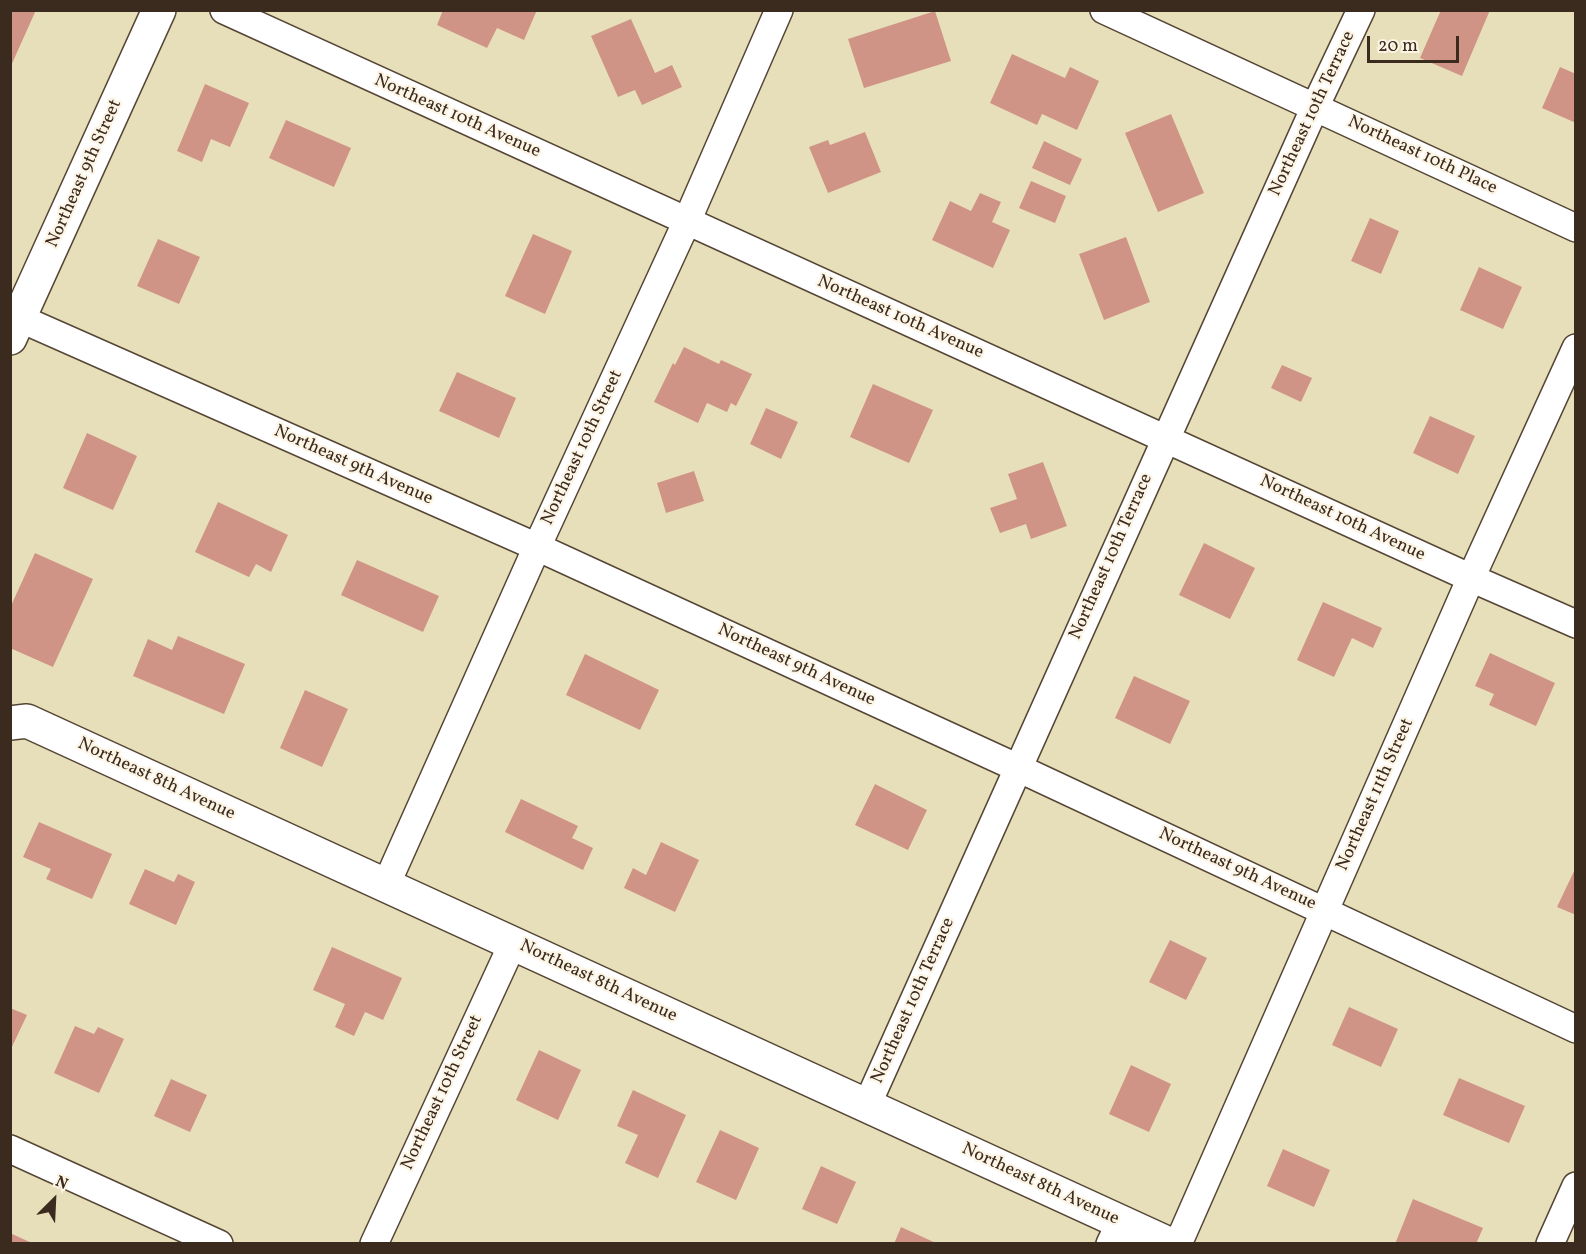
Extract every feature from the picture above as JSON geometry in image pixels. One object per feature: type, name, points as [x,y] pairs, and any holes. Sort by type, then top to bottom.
[{"type":"street","name":"Northeast 9th Street","points":[[14,323],[159,10]]},
{"type":"street","name":"Northeast 10th Avenue","points":[[224,10],[1575,624]]},
{"type":"street","name":"Northeast 10th Street","points":[[386,885],[537,547],[687,221],[779,10]]},
{"type":"street","name":"Northeast 10th Place","points":[[1104,10],[1575,228]]},
{"type":"street","name":"Northeast 10th Terrace","points":[[867,1105],[1315,107],[1361,10]]},
{"type":"street","name":"Northeast 9th Avenue","points":[[14,323],[537,547],[1018,768],[1575,1029]]},
{"type":"street","name":"Northeast 11th Street","points":[[1178,1244],[1471,578],[1575,348]]},
{"type":"street","name":"Northeast 8th Avenue","points":[[16,715],[867,1105],[1116,1232],[1169,1244]]},
{"type":"street","name":"Northeast 10th Street","points":[[374,1244],[513,943]]},
{"type":"street","points":[[10,1149],[219,1244]]},
{"type":"street","points":[[1550,1244],[1575,1186]]},
{"type":"building","points":[[10,10],[36,10],[10,68]]},
{"type":"building","points":[[443,10],[509,10],[513,12],[514,10],[537,10],[524,40],[497,28],[487,48],[437,25]]},
{"type":"building","points":[[1441,10],[1490,10],[1462,76],[1420,58]]},
{"type":"building","points":[[935,11],[951,61],[864,88],[848,39]]},
{"type":"building","points":[[631,19],[655,73],[672,65],[682,87],[642,105],[635,90],[618,97],[591,36]]},
{"type":"building","points":[[1012,54],[1065,78],[1070,67],[1099,81],[1077,130],[1042,114],[1037,125],[990,103]]},
{"type":"building","points":[[1560,67],[1576,74],[1576,123],[1542,108]]},
{"type":"building","points":[[205,84],[249,103],[230,147],[211,139],[202,162],[177,151]]},
{"type":"building","points":[[1171,114],[1204,193],[1158,212],[1125,133]]},
{"type":"building","points":[[286,120],[351,148],[334,187],[269,158]]},
{"type":"building","points":[[865,132],[881,172],[828,193],[809,147],[828,140],[830,145]]},
{"type":"building","points":[[1044,141],[1082,159],[1070,185],[1032,168]]},
{"type":"building","points":[[1031,181],[1066,196],[1055,223],[1019,208]]},
{"type":"building","points":[[980,193],[1001,202],[992,222],[1010,230],[993,268],[932,240],[950,201],[971,211]]},
{"type":"building","points":[[1370,218],[1399,231],[1381,274],[1351,261]]},
{"type":"building","points":[[533,234],[572,251],[545,314],[505,296]]},
{"type":"building","points":[[1126,237],[1150,302],[1104,320],[1079,254]]},
{"type":"building","points":[[158,239],[200,257],[179,304],[137,286]]},
{"type":"building","points":[[1479,267],[1522,287],[1503,329],[1460,310]]},
{"type":"building","points":[[684,347],[719,364],[721,360],[752,374],[736,406],[731,403],[727,412],[707,403],[698,423],[654,402],[673,363],[675,365]]},
{"type":"building","points":[[1282,365],[1312,378],[1301,402],[1271,388]]},
{"type":"building","points":[[457,372],[516,398],[499,438],[439,411]]},
{"type":"building","points":[[873,384],[933,410],[909,463],[850,437]]},
{"type":"building","points":[[766,408],[798,422],[781,459],[750,444]]},
{"type":"building","points":[[1430,416],[1475,436],[1458,474],[1413,453]]},
{"type":"building","points":[[87,433],[137,456],[113,510],[63,488]]},
{"type":"building","points":[[1043,462],[1067,526],[1031,539],[1026,524],[1000,533],[990,508],[1017,499],[1008,474]]},
{"type":"building","points":[[694,471],[704,501],[666,513],[657,483]]},
{"type":"building","points":[[218,502],[288,535],[271,572],[256,564],[249,577],[195,552]]},
{"type":"building","points":[[1204,543],[1255,568],[1230,619],[1179,595]]},
{"type":"building","points":[[35,553],[93,579],[53,667],[10,648],[10,608]]},
{"type":"building","points":[[357,560],[439,596],[423,632],[341,595]]},
{"type":"building","points":[[1323,602],[1382,628],[1373,648],[1352,638],[1334,677],[1297,660]]},
{"type":"building","points":[[178,636],[245,664],[224,714],[133,676],[148,639],[172,650]]},
{"type":"building","points":[[1490,653],[1555,683],[1536,726],[1489,705],[1494,694],[1475,686]]},
{"type":"building","points":[[585,654],[659,690],[640,730],[566,695]]},
{"type":"building","points":[[1134,676],[1190,701],[1170,744],[1115,718]]},
{"type":"building","points":[[305,690],[348,709],[322,767],[280,748]]},
{"type":"building","points":[[875,784],[927,810],[908,850],[855,825]]},
{"type":"building","points":[[521,799],[578,826],[572,838],[593,848],[583,870],[505,832]]},
{"type":"building","points":[[39,822],[112,854],[92,899],[46,879],[51,869],[23,857]]},
{"type":"building","points":[[661,842],[699,860],[675,912],[624,888],[633,868],[646,875]]},
{"type":"building","points":[[1576,867],[1576,915],[1557,907]]},
{"type":"building","points":[[145,869],[174,882],[178,874],[195,882],[176,925],[129,904]]},
{"type":"building","points":[[1170,940],[1207,958],[1186,1000],[1149,982]]},
{"type":"building","points":[[332,947],[402,978],[383,1020],[365,1012],[354,1036],[335,1027],[345,1004],[313,990]]},
{"type":"building","points":[[1349,1007],[1398,1029],[1381,1067],[1332,1045]]},
{"type":"building","points":[[10,1008],[27,1015],[10,1051]]},
{"type":"building","points":[[75,1026],[94,1034],[98,1027],[124,1039],[99,1093],[54,1073]]},
{"type":"building","points":[[539,1050],[581,1070],[558,1120],[516,1100]]},
{"type":"building","points":[[1131,1065],[1171,1084],[1149,1132],[1109,1114]]},
{"type":"building","points":[[1459,1078],[1525,1106],[1509,1143],[1443,1115]]},
{"type":"building","points":[[171,1079],[207,1095],[190,1132],[154,1116]]},
{"type":"building","points":[[633,1090],[686,1115],[658,1178],[625,1163],[638,1135],[617,1126]]},
{"type":"building","points":[[720,1130],[759,1148],[736,1200],[696,1182]]},
{"type":"building","points":[[1283,1149],[1330,1170],[1314,1207],[1267,1186]]},
{"type":"building","points":[[821,1166],[856,1182],[837,1224],[802,1209]]},
{"type":"building","points":[[1413,1199],[1483,1228],[1476,1244],[1395,1244]]},
{"type":"building","points":[[901,1227],[938,1244],[894,1244]]},
{"type":"building","points":[[10,1233],[34,1244],[10,1244]]}]
